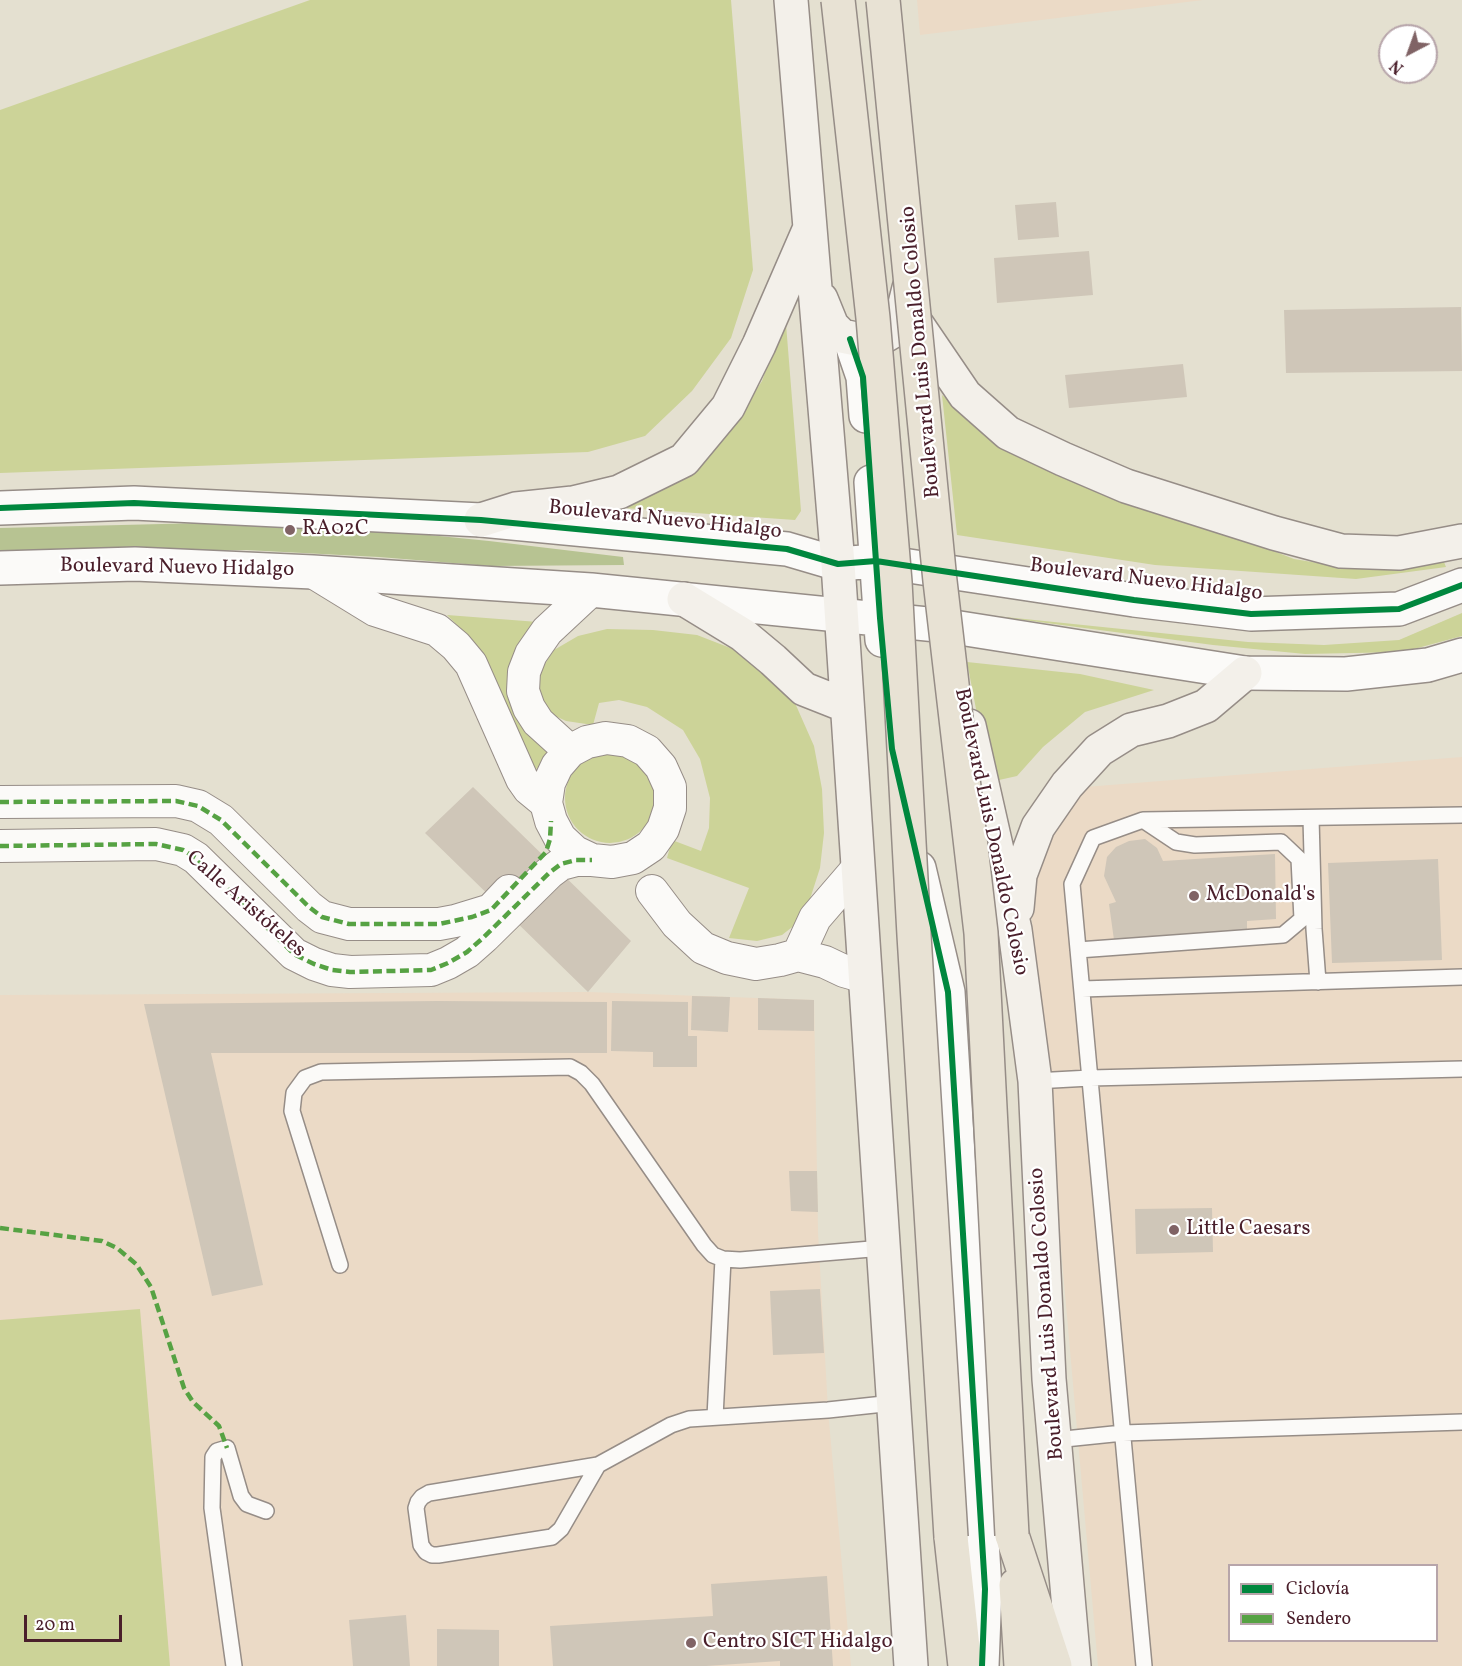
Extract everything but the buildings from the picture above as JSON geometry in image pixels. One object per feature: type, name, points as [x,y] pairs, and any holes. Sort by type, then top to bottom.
[{"type":"main road","points":[[791,0],[838,564],[911,1666]]},
{"type":"main road","points":[[838,0],[873,318],[895,582],[951,1537],[967,1661]]},
{"type":"main road","name":"Boulevard Luis Donaldo Colosio","points":[[883,0],[940,581],[981,933],[1012,1535],[1021,1666]]},
{"type":"main road","name":"Boulevard Luis Donaldo Colosio","points":[[897,0],[916,323],[947,626],[1015,930],[1035,1081],[1049,1379],[1074,1666]]},
{"type":"main road","points":[[481,520],[516,509],[573,503],[619,492],[684,459],[728,407],[759,345],[810,229]]},
{"type":"main road","points":[[814,277],[832,326],[842,336],[866,340],[881,338],[893,331],[902,316],[913,272]]},
{"type":"main road","points":[[916,323],[965,395],[1008,433],[1126,486],[1274,533],[1341,551],[1399,554],[1462,541]]},
{"type":"main road","points":[[684,598],[743,635],[804,689],[847,705]]},
{"type":"main road","points":[[1015,930],[1020,875],[1038,827],[1067,784],[1099,750],[1131,730],[1168,721],[1206,706],[1245,673]]},
{"type":"main road","points":[[1012,1535],[1055,1666]]},
{"type":"street","points":[[850,339],[863,377],[892,749],[948,992],[985,1589],[967,1661]]},
{"type":"street","name":"Boulevard Nuevo Hidalgo","points":[[0,508],[135,503],[481,520],[788,549],[838,564],[876,561],[1134,600],[1251,614],[1399,609],[1462,585]]},
{"type":"street","name":"Boulevard Nuevo Hidalgo","points":[[0,568],[135,564],[313,572],[591,590],[947,626],[1245,673],[1346,674],[1428,665],[1462,655]]},
{"type":"street","points":[[313,572],[375,610],[437,630],[456,646],[471,664],[522,779],[549,812],[560,838],[574,852],[629,868],[652,891],[677,924],[703,948],[727,958],[756,964],[798,955],[865,977]]},
{"type":"street","points":[[570,752],[538,722],[529,708],[523,691],[524,672],[531,654],[547,631],[591,590]]},
{"type":"street","points":[[549,812],[549,783],[557,766],[570,752],[587,742],[606,738],[627,741],[646,751],[661,767],[670,787],[670,808],[653,854],[650,870],[652,891]]},
{"type":"street","name":"Calle Aristóteles","points":[[0,802],[176,801],[198,806],[221,820],[309,907],[322,917],[349,924],[439,924],[472,917],[491,910],[546,852],[550,839],[549,812]]},
{"type":"street","points":[[602,861],[633,858],[651,846],[663,829]]},
{"type":"street","name":"Calle Aristóteles","points":[[0,846],[156,844],[183,850],[196,858],[294,954],[332,970],[350,972],[431,969],[448,963],[484,938],[549,873],[561,864],[576,860],[602,861]]},
{"type":"street","points":[[798,955],[815,918],[858,868]]},
{"type":"lane","points":[[1144,1666],[1072,884],[1093,838],[1143,820],[1462,815]]},
{"type":"lane","points":[[1311,818],[1318,982]]},
{"type":"lane","points":[[1078,950],[1283,935],[1302,919],[1299,859],[1281,842],[1194,845],[1176,842],[1143,820]]},
{"type":"lane","points":[[1082,988],[1462,977]]},
{"type":"lane","points":[[340,1265],[292,1111],[294,1093],[305,1078],[321,1072],[570,1067],[581,1073],[592,1084],[713,1255],[723,1259],[740,1260],[883,1248]]},
{"type":"lane","points":[[1035,1081],[1462,1069]]},
{"type":"lane","points":[[715,1417],[723,1259]]},
{"type":"lane","points":[[598,1465],[565,1524],[552,1537],[438,1555],[426,1552],[421,1545],[416,1508],[418,1502],[429,1493],[598,1465],[671,1425],[689,1419],[828,1410],[893,1403]]},
{"type":"lane","points":[[1055,1440],[1123,1433],[1462,1422]]},
{"type":"lane","points":[[234,1666],[213,1508],[213,1457],[217,1451],[227,1448],[241,1496],[247,1504],[266,1511]]},
{"type":"shaded area","points":[[917,0],[1203,0],[920,35]]},
{"type":"shaded area","points":[[1462,757],[1462,1666],[1098,1666],[1031,910],[1040,856],[1085,787]]},
{"type":"shaded area","name":"Centro SICT Hidalgo","points":[[588,992],[814,1000],[818,1232],[828,1410],[851,1666],[0,1666],[0,995]]},
{"type":"green space","points":[[310,0],[731,0],[753,270],[731,338],[692,391],[645,436],[588,452],[0,473],[0,110]]},
{"type":"green space","points":[[782,324],[786,324],[801,511],[795,520],[624,508],[664,489],[693,467],[734,423],[762,381]]},
{"type":"green space","points":[[942,395],[979,425],[1294,559],[1336,566],[1444,562],[1446,567],[1356,579],[1155,565],[957,535]]},
{"type":"green space","points":[[243,522],[379,530],[489,541],[623,557],[624,565],[490,566],[246,550],[0,555],[0,528]]},
{"type":"green space","points":[[1462,613],[1462,636],[1403,652],[1305,654],[1213,645],[986,615],[1248,642],[1324,645],[1399,640]]},
{"type":"green space","points":[[447,615],[551,623],[517,656],[554,752],[532,773],[469,637]]},
{"type":"green space","points":[[607,629],[653,630],[697,635],[733,649],[766,669],[795,703],[814,746],[822,789],[824,833],[820,868],[810,899],[800,921],[782,935],[757,941],[729,938],[749,888],[667,858],[672,840],[701,851],[709,828],[710,798],[700,759],[683,730],[647,707],[619,700],[599,703],[593,725],[566,721],[549,713],[538,689],[541,670],[554,650],[578,636]]},
{"type":"green space","points":[[967,662],[1080,674],[1154,690],[1085,712],[1043,747],[1017,776],[990,782]]},
{"type":"green space","points":[[610,753],[627,756],[642,766],[652,781],[655,798],[652,815],[642,830],[627,840],[610,843],[593,840],[578,830],[568,815],[565,798],[568,781],[578,766],[593,756]]},
{"type":"green space","points":[[140,1309],[170,1666],[0,1666],[0,1320]]},
{"type":"marked path","points":[[0,802],[176,801],[198,806],[221,820],[309,907],[322,917],[349,924],[439,924],[472,917],[491,910],[546,852],[550,839],[551,821]]},
{"type":"marked path","points":[[0,846],[156,844],[183,850],[196,858],[294,954],[332,970],[350,972],[431,970],[448,963],[467,952],[561,864],[576,860],[592,860]]},
{"type":"marked path","points":[[0,1228],[102,1241],[117,1248],[136,1264],[151,1287],[184,1388],[193,1402],[219,1426],[227,1448]]},
{"type":"cycle path","points":[[850,339],[863,377],[892,749],[948,992],[985,1589],[982,1666]]},
{"type":"cycle path","points":[[0,508],[134,503],[481,520],[787,549],[838,564],[876,561],[1134,600],[1251,614],[1399,609],[1462,585]]},
{"type":"place","name":"RA02C","points":[[290,530]]},
{"type":"place","name":"McDonald's","points":[[1194,896]]},
{"type":"place","name":"Little Caesars","points":[[1174,1230]]},
{"type":"place","name":"Centro SICT Hidalgo","points":[[691,1643]]}]
